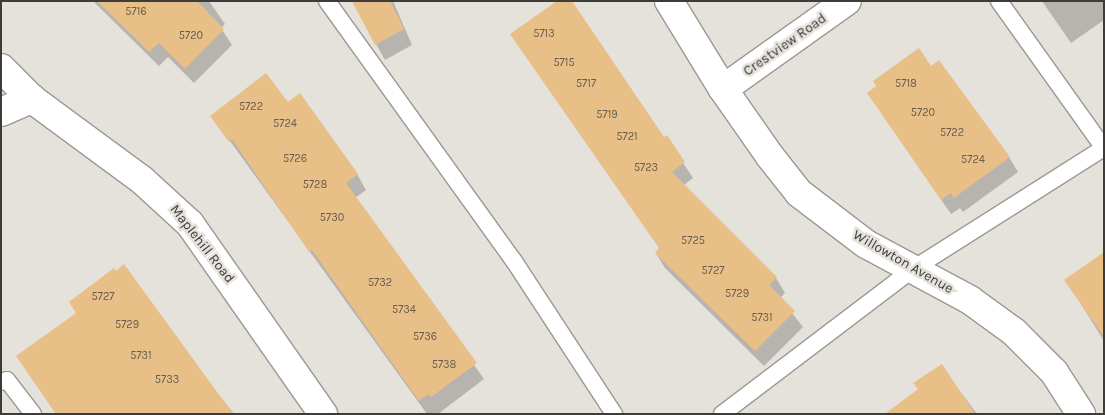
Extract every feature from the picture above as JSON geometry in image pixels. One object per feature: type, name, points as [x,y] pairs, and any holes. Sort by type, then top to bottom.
[{"type":"street","name":"Willowton Avenue","points":[[670,1],[723,89],[768,155],[799,193],[866,244],[970,300],[1014,332],[1054,372],[1081,414]]},
{"type":"street","name":"Crestview Road","points":[[723,89],[847,1]]},
{"type":"street","name":"Maplehill Road","points":[[1,68],[32,99],[142,180],[190,224],[322,414]]},
{"type":"street","points":[[1,112],[32,99]]},
{"type":"lane","points":[[327,1],[514,261],[614,414]]},
{"type":"lane","points":[[722,414],[914,269],[1103,149],[1000,1]]},
{"type":"lane","points":[[1,382],[7,380],[33,414]]},
{"type":"building","points":[[97,1],[197,1],[224,29],[185,69],[159,43],[149,52]]},
{"type":"building","points":[[352,1],[390,1],[404,29],[375,45]]},
{"type":"building","points":[[557,1],[572,1],[664,137],[667,135],[685,162],[672,172],[777,277],[769,285],[795,311],[755,351],[655,253],[659,248],[510,34]]},
{"type":"building","points":[[919,48],[931,66],[939,60],[1010,157],[954,198],[951,193],[941,200],[867,93],[876,86],[873,81]]},
{"type":"building","points":[[266,73],[288,102],[300,93],[358,174],[346,183],[477,363],[431,397],[428,394],[419,401],[312,250],[309,252],[232,139],[229,142],[210,116]]},
{"type":"building","points":[[1104,252],[1104,337],[1064,280]]},
{"type":"building","points":[[124,264],[233,414],[56,414],[16,356],[76,313],[69,302],[114,268],[116,271]]},
{"type":"building","points":[[942,364],[975,414],[885,414],[918,389],[913,383]]}]
